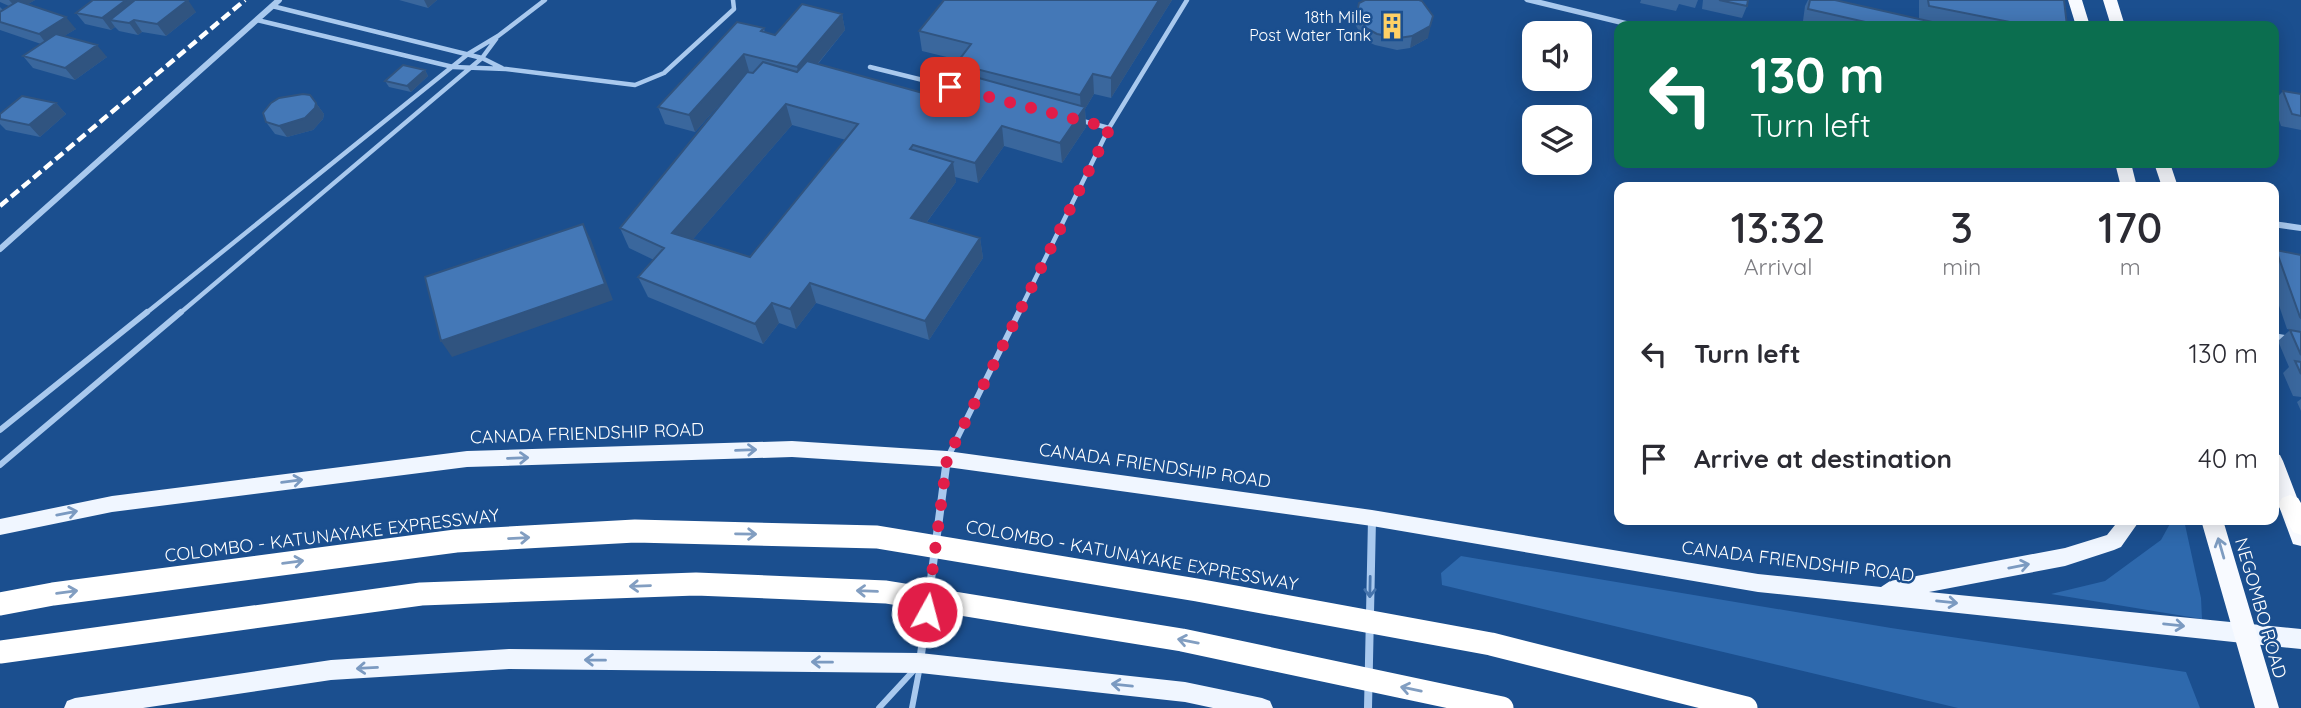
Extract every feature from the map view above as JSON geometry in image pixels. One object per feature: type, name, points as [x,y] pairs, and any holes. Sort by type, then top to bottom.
[{"type":"highway","points":[[2110,0],[2116,21]]},
{"type":"highway","points":[[2072,4],[2080,21]]},
{"type":"highway","points":[[2279,474],[2297,513],[2301,537]]},
{"type":"highway","name":"NEGOMBO ROAD","points":[[2213,525],[2267,708]]},
{"type":"highway","name":"COLOMBO - KATUNAYAKE EXPRESSWAY","points":[[0,604],[53,594],[456,541],[635,531],[877,537],[1197,590],[1491,644],[1746,708]]},
{"type":"highway","points":[[0,652],[421,594],[696,584],[751,586],[886,592],[1182,640],[1502,708]]},
{"type":"main road","name":"CANADA FRIENDSHIP ROAD","points":[[0,527],[112,504],[467,459],[792,449],[947,459],[1372,518],[1758,583],[2301,639]]},
{"type":"main road","points":[[1758,583],[1896,590],[2065,557],[2114,541],[2126,525]]},
{"type":"main road","points":[[75,708],[331,670],[509,659],[920,663],[1185,692],[1262,708]]},
{"type":"street","points":[[0,248],[279,0]]},
{"type":"street","points":[[1529,0],[1615,21]]},
{"type":"street","points":[[2279,225],[2301,228]]},
{"type":"street","points":[[2279,338],[2301,342]]},
{"type":"street","points":[[920,663],[947,459]]},
{"type":"street","points":[[1368,708],[1372,518]]},
{"type":"lane","points":[[0,430],[468,54],[498,36],[545,0]]},
{"type":"lane","points":[[257,20],[453,67],[506,69],[635,85],[664,72],[734,9],[733,0]]},
{"type":"lane","points":[[947,459],[1110,128],[1187,0]]},
{"type":"lane","points":[[272,6],[468,54],[506,69]]},
{"type":"lane","points":[[0,465],[482,58],[498,36]]},
{"type":"lane","points":[[870,66],[950,87]]},
{"type":"lane","points":[[1070,117],[1110,128]]},
{"type":"lane","points":[[879,708],[920,663]]},
{"type":"lane","points":[[912,708],[920,663]]},
{"type":"shaded area","points":[[2169,525],[2185,525],[2201,598],[2202,619],[2051,594],[2105,581],[2161,540]]},
{"type":"shaded area","points":[[1461,556],[1891,628],[2186,672],[2200,708],[1958,708],[1442,585],[1441,573]]},
{"type":"building","points":[[93,0],[126,0],[102,18],[76,13]]},
{"type":"building","points":[[135,0],[188,0],[157,24],[110,20]]},
{"type":"building","points":[[944,0],[1159,0],[1111,78],[1093,74],[1080,95],[956,64],[971,44],[919,31]]},
{"type":"building","name":"18th Mille Post Water Tank","points":[[1365,0],[1422,1],[1433,16],[1430,26],[1412,36],[1399,38],[1377,34],[1366,28],[1357,13],[1359,3]]},
{"type":"building","points":[[1719,0],[1748,0],[1747,6]]},
{"type":"building","points":[[1810,0],[1835,0],[1928,21],[1861,21],[1808,9]]},
{"type":"building","points":[[1928,0],[2064,0],[2066,21],[2005,21],[1929,6]]},
{"type":"building","points":[[18,1],[66,17],[39,34],[0,22],[0,12]]},
{"type":"building","points":[[802,4],[842,14],[797,67],[744,54],[689,115],[658,107],[737,22],[764,28],[761,31],[775,35]]},
{"type":"building","points":[[56,34],[97,45],[65,68],[23,56]]},
{"type":"building","points":[[807,61],[934,96],[953,71],[1085,107],[1060,143],[1002,126],[975,163],[913,145],[910,149],[953,162],[911,218],[980,238],[925,321],[810,283],[790,309],[772,303],[755,324],[638,277],[664,248],[620,228],[747,72],[753,73],[763,62],[797,72]],"holes":[[[786,104],[858,124],[750,257],[672,233]]]},
{"type":"building","points":[[403,65],[425,70],[407,86],[385,81]]},
{"type":"building","points":[[2283,91],[2301,94],[2301,116],[2292,114]]},
{"type":"building","points":[[310,95],[316,103],[315,108],[305,118],[279,126],[266,122],[263,113],[271,103],[279,98]]},
{"type":"building","points":[[22,96],[56,103],[29,125],[0,119],[0,114]]},
{"type":"building","points":[[583,224],[605,284],[441,341],[425,277]]},
{"type":"building","points":[[2279,251],[2301,255],[2300,317],[2279,258]]},
{"type":"building","points":[[2290,330],[2301,332],[2301,355]]},
{"type":"building","points":[[2295,361],[2301,362],[2301,374]]},
{"type":"railway","points":[[0,206],[245,0]]},
{"type":"place","name":"18th Mille Post Water Tank","points":[[1392,26]]},
{"type":"route","points":[[927,612],[947,459],[1110,128],[950,87]]}]
